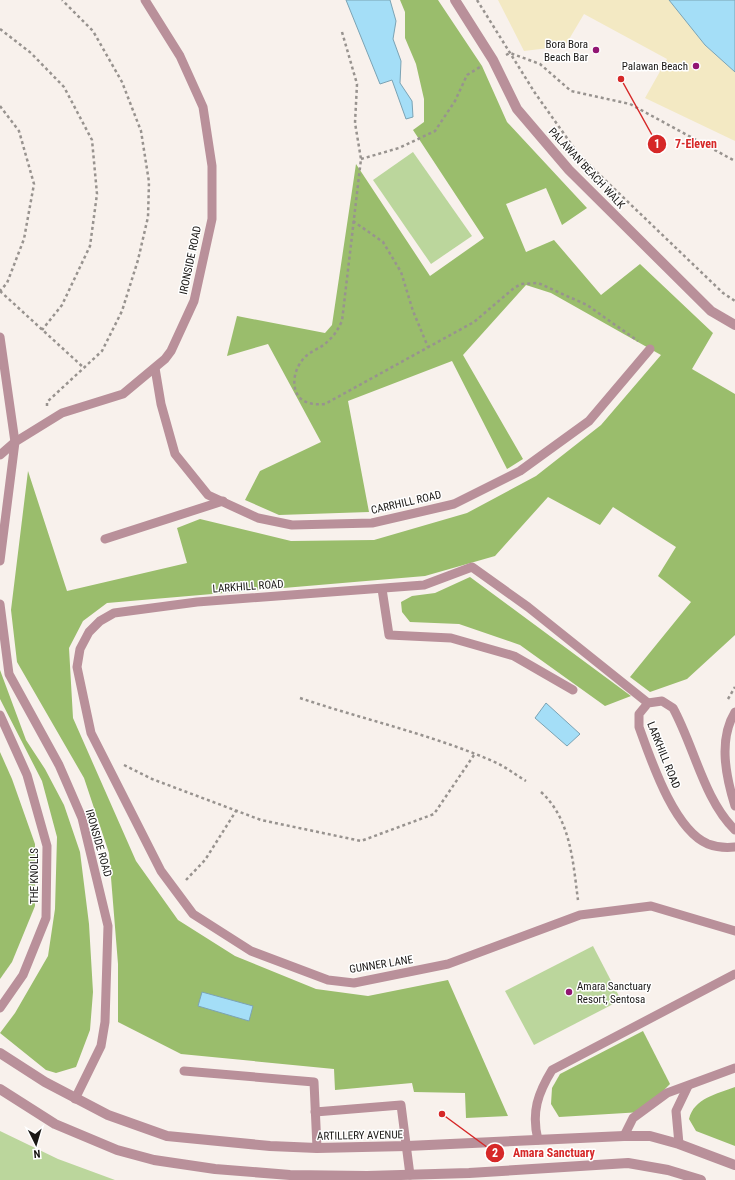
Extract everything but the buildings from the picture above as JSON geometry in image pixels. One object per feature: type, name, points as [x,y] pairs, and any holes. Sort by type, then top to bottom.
[{"type":"street","name":"PALAWAN BEACH WALK","points":[[455,0],[493,60],[517,109],[569,170],[711,311],[735,324]]},
{"type":"street","name":"ARTILLERY AVENUE","points":[[0,1054],[75,1099],[108,1115],[167,1136],[270,1146],[317,1148],[407,1146],[650,1136],[679,1144],[735,1165]]},
{"type":"street","points":[[0,1089],[55,1124],[73,1133],[117,1150],[154,1160],[214,1169],[290,1175],[410,1175],[477,1173],[628,1163],[668,1170],[701,1180]]},
{"type":"lane","name":"IRONSIDE ROAD","points":[[0,455],[15,442],[62,413],[123,394],[165,359],[171,351],[194,301],[212,219],[212,166],[203,107],[180,56],[145,0]]},
{"type":"lane","points":[[0,337],[15,442],[0,561]]},
{"type":"lane","name":"CARRHILL ROAD","points":[[155,368],[161,404],[175,454],[208,495],[258,518],[292,525],[372,523],[454,504],[520,472],[589,421],[650,349]]},
{"type":"lane","points":[[105,539],[223,502]]},
{"type":"lane","name":"LARKHILL ROAD","points":[[102,754],[91,733],[77,667],[80,649],[89,632],[100,621],[114,613],[197,602],[424,585],[472,567],[528,607],[648,703],[639,714],[639,727],[672,808],[684,824],[696,836],[708,844],[735,847]]},
{"type":"lane","points":[[382,589],[389,635],[451,638],[514,656],[573,690]]},
{"type":"lane","name":"IRONSIDE ROAD","points":[[0,604],[9,674],[59,765],[82,818],[108,926],[105,1022],[101,1046],[75,1099]]},
{"type":"lane","points":[[648,703],[662,702],[673,708],[716,806],[726,821],[735,830]]},
{"type":"lane","points":[[735,712],[731,718],[726,739],[726,766],[729,786],[735,806]]},
{"type":"lane","name":"THE KNOLLS","points":[[0,715],[27,775],[47,846],[46,918],[23,975],[0,1008]]},
{"type":"lane","name":"GUNNER LANE","points":[[102,754],[161,871],[193,914],[251,951],[328,980],[354,983],[448,964],[580,915],[651,906],[735,931]]},
{"type":"lane","points":[[538,1140],[534,1124],[540,1090],[552,1070],[735,974]]},
{"type":"lane","points":[[624,1136],[633,1118],[667,1093],[735,1068]]},
{"type":"lane","points":[[184,1071],[314,1082],[317,1148]]},
{"type":"lane","points":[[679,1144],[676,1111],[688,1086]]},
{"type":"lane","points":[[315,1112],[401,1105],[410,1175]]},
{"type":"path","points":[[49,421],[47,402],[102,350],[122,311],[138,260],[148,217],[149,182],[141,131],[122,82],[93,31],[62,0]]},
{"type":"path","points":[[477,0],[535,93],[579,155],[723,293],[735,301]]},
{"type":"path","points":[[0,29],[31,53],[64,87],[92,140],[97,194],[90,246],[62,305],[42,330]]},
{"type":"path","points":[[342,32],[356,84],[355,123],[361,159],[342,321],[336,333],[327,343],[305,357],[298,367],[294,379],[297,394],[302,400],[309,404],[325,404],[474,322],[514,288],[521,284],[530,282],[538,283],[586,305],[650,349]]},
{"type":"path","points":[[510,53],[540,64],[571,91],[630,104],[735,161]]},
{"type":"path","points":[[361,159],[399,148],[435,131],[455,101],[467,75],[482,66]]},
{"type":"path","points":[[0,106],[19,131],[34,184],[24,239],[7,283],[0,291],[84,368]]},
{"type":"path","points":[[353,221],[383,242],[401,272],[428,347]]},
{"type":"path","points":[[300,698],[412,733],[474,755],[498,764],[526,781]]},
{"type":"path","points":[[102,754],[152,779],[261,820],[361,841],[434,814],[474,755]]},
{"type":"path","points":[[541,792],[551,800],[570,842],[580,915]]},
{"type":"path","points":[[176,891],[205,860],[236,811]]},
{"type":"green space","points":[[400,0],[438,0],[482,66],[507,122],[587,208],[562,225],[546,188],[506,204],[526,252],[554,240],[601,295],[640,264],[713,333],[692,369],[735,394],[735,635],[687,679],[650,692],[630,677],[691,602],[658,576],[676,547],[613,507],[600,525],[548,497],[495,556],[425,576],[107,603],[83,621],[69,648],[73,718],[136,861],[178,920],[235,956],[316,989],[368,996],[448,980],[508,1116],[466,1118],[465,1093],[414,1092],[412,1083],[335,1090],[334,1069],[181,1054],[118,1022],[118,964],[109,853],[84,778],[17,662],[11,610],[28,471],[67,591],[187,563],[177,528],[200,519],[291,541],[374,540],[467,513],[536,476],[601,425],[661,355],[551,293],[526,285],[463,355],[523,459],[507,469],[452,361],[348,401],[369,512],[279,515],[245,500],[260,471],[321,442],[268,344],[227,356],[237,316],[325,333],[332,325],[356,164],[430,276],[484,238],[413,130],[424,122],[424,99],[416,64],[405,38],[405,12]]},
{"type":"green space","points":[[413,152],[472,236],[431,264],[373,180]]},
{"type":"green space","points":[[470,577],[631,696],[605,706],[520,645],[459,624],[410,622],[402,612],[401,602],[412,596],[435,593]]},
{"type":"green space","points":[[0,670],[26,740],[45,769],[64,805],[80,852],[89,924],[93,992],[90,1030],[76,1067],[56,1073],[46,1070],[0,1033],[15,1013],[48,956],[55,909],[57,837],[42,781],[0,699]]},
{"type":"green space","points":[[0,752],[12,779],[35,844],[35,906],[12,962],[0,979]]},
{"type":"green space","points":[[593,946],[621,1000],[534,1045],[505,991]]},
{"type":"green space","points":[[643,1031],[670,1084],[642,1112],[559,1117],[551,1104],[552,1088],[560,1074]]},
{"type":"green space","points":[[735,1087],[735,1146],[696,1131],[689,1119],[696,1106],[701,1101]]},
{"type":"green space","points":[[0,1131],[58,1159],[115,1180],[0,1180]]},
{"type":"sand","name":"Palawan Beach","points":[[498,0],[669,0],[705,45],[735,72],[735,141],[645,98],[667,59],[584,14],[565,46],[524,51]]},
{"type":"water","points":[[346,0],[390,0],[396,21],[393,39],[401,61],[400,83],[412,101],[413,117],[406,119],[392,80],[380,84]]},
{"type":"water","points":[[669,0],[735,0],[735,72],[705,45]]},
{"type":"water","points":[[546,703],[580,734],[567,746],[535,718]]},
{"type":"water","points":[[202,992],[253,1006],[249,1021],[198,1006]]},
{"type":"place","name":"Bora Bora Beach Bar","points":[[596,50]]},
{"type":"place","name":"Palawan Beach","points":[[696,66]]},
{"type":"place","name":"7-Eleven","points":[[621,79]]},
{"type":"place","name":"Amara Sanctuary Resort, Sentosa","points":[[569,992]]},
{"type":"place","name":"Amara Sanctuary","points":[[442,1114]]}]
